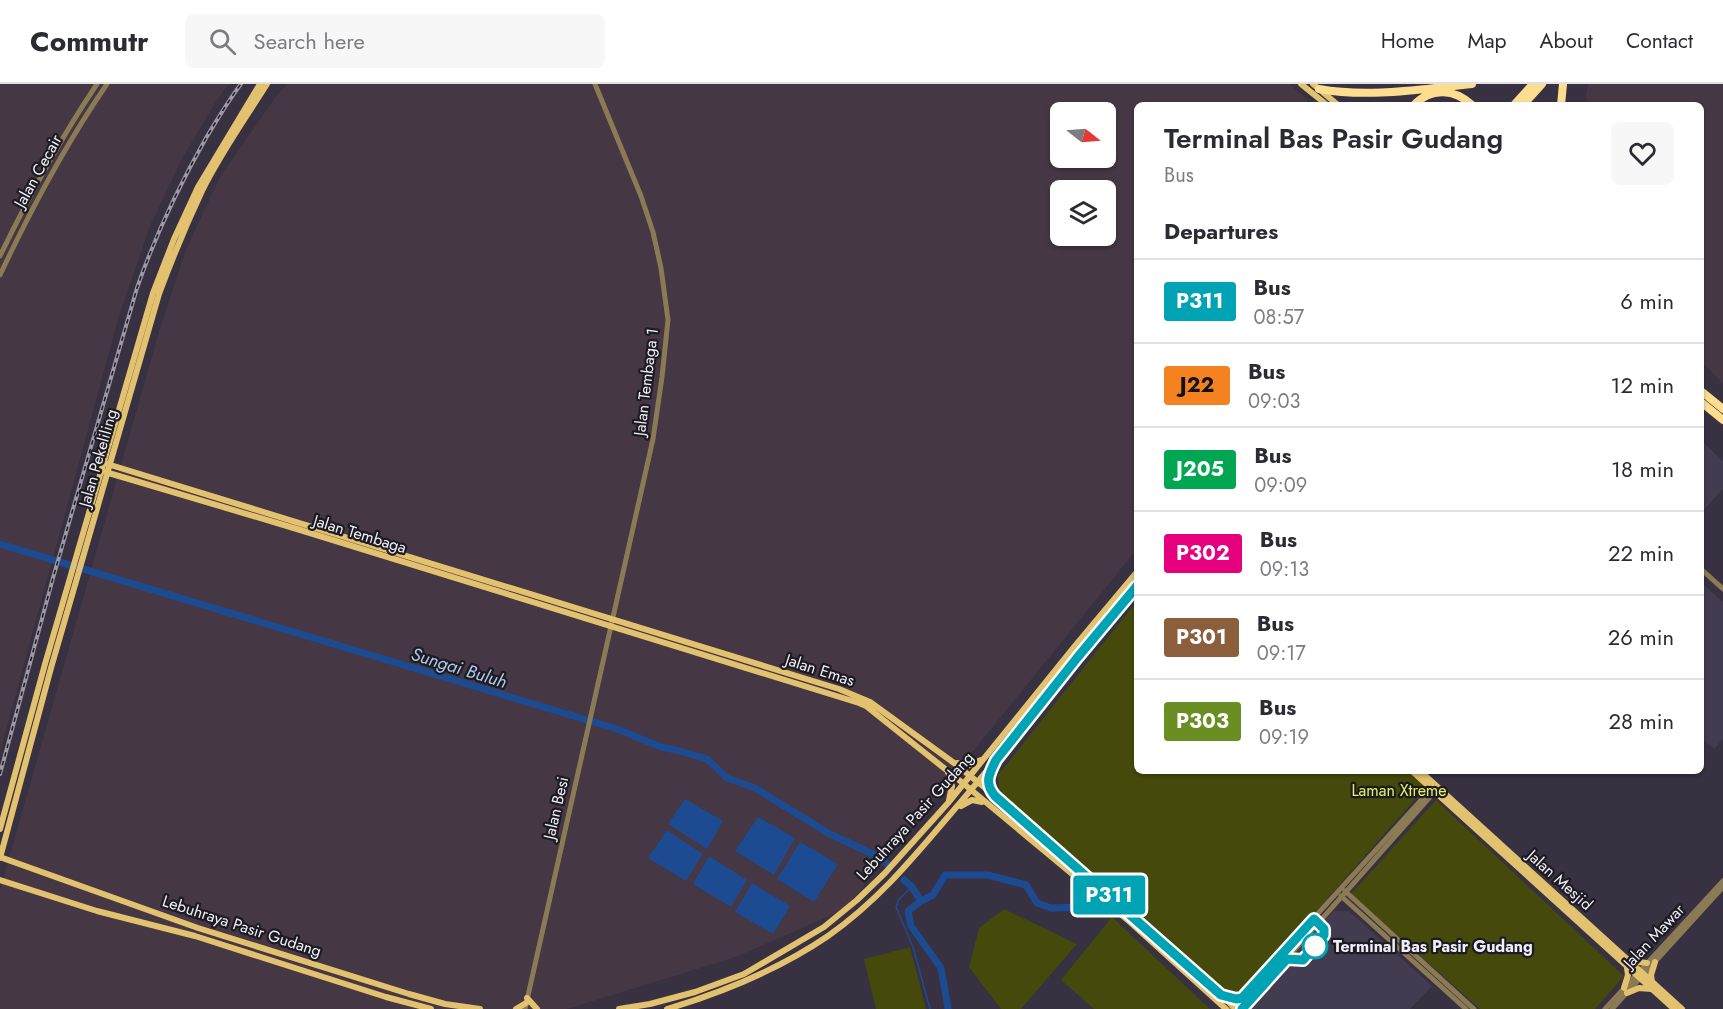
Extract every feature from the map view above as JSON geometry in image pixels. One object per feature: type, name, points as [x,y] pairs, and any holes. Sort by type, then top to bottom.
[{"type":"highway","points":[[1316,86],[1354,93],[1472,84]]},
{"type":"highway","points":[[1518,102],[1533,84]]},
{"type":"highway","points":[[1526,102],[1542,84]]},
{"type":"highway","points":[[1561,102],[1563,84]]},
{"type":"highway","points":[[1418,102],[1428,95],[1443,92],[1454,93],[1469,102]]},
{"type":"highway","points":[[1704,393],[1723,409]]},
{"type":"highway","points":[[1704,404],[1723,420]]},
{"type":"main road","name":"Jalan Pekeliling","points":[[0,828],[23,757],[105,471],[153,293],[198,187],[260,84]]},
{"type":"main road","name":"Jalan Pekeliling","points":[[107,464],[159,294],[179,241],[203,189],[267,84]]},
{"type":"main road","points":[[1301,84],[1323,102]]},
{"type":"main road","points":[[1316,86],[1335,102]]},
{"type":"main road","points":[[1308,90],[1315,102]]},
{"type":"main road","name":"Jalan Tembaga","points":[[107,464],[611,623]]},
{"type":"main road","name":"Jalan Tembaga","points":[[105,471],[611,623]]},
{"type":"main road","name":"Lebuhraya Pasir Gudang","points":[[619,1009],[650,1004],[695,992],[744,974],[824,927],[857,900],[885,873],[948,803],[1134,576]]},
{"type":"main road","name":"Lebuhraya Pasir Gudang","points":[[667,1009],[749,981],[790,960],[828,936],[871,903],[971,791],[1134,590]]},
{"type":"main road","name":"Jalan Emas","points":[[611,623],[860,697],[876,706],[978,782],[1104,896]]},
{"type":"main road","name":"Jalan Emas","points":[[611,623],[866,706],[1104,896]]},
{"type":"main road","points":[[954,763],[970,765],[977,763],[987,755]]},
{"type":"main road","name":"Jalan Pekeliling","points":[[0,857],[23,757]]},
{"type":"main road","points":[[995,796],[988,782],[996,760]]},
{"type":"main road","points":[[948,772],[952,786],[948,803]]},
{"type":"main road","name":"Jalan Mesjid","points":[[1416,774],[1626,962],[1674,1009]]},
{"type":"main road","name":"Jalan Mesjid","points":[[1422,774],[1435,789]]},
{"type":"main road","points":[[956,808],[972,800],[988,805]]},
{"type":"main road","points":[[4,842],[5,852],[11,862]]},
{"type":"main road","name":"Lebuhraya Pasir Gudang","points":[[0,857],[198,928],[445,1004],[480,1009]]},
{"type":"main road","name":"Lebuhraya Pasir Gudang","points":[[2,881],[97,911],[195,936],[431,1009]]},
{"type":"main road","points":[[1104,896],[1112,902],[1112,907],[1226,1009]]},
{"type":"main road","points":[[1104,896],[1127,911],[1234,1008]]},
{"type":"main road","points":[[1104,896],[1106,914]]},
{"type":"main road","points":[[1112,907],[1117,905],[1127,911]]},
{"type":"main road","points":[[1626,962],[1651,963],[1652,986],[1626,990],[1628,975],[1626,962]]},
{"type":"main road","name":"Jalan Mesjid","points":[[1652,986],[1682,1009]]},
{"type":"main road","points":[[1221,995],[1236,999],[1242,998]]},
{"type":"main road","points":[[516,1009],[526,1003],[537,1009]]},
{"type":"street","name":"Jalan Cecair","points":[[0,256],[43,170],[97,84]]},
{"type":"street","name":"Jalan Cecair","points":[[0,275],[54,167],[107,84]]},
{"type":"street","name":"Jalan Tembaga 1","points":[[595,84],[641,196],[653,232],[661,268],[668,320],[653,439],[611,623]]},
{"type":"street","points":[[1704,572],[1723,589]]},
{"type":"street","name":"Jalan Besi","points":[[526,1003],[611,623]]},
{"type":"street","points":[[1242,1009],[1435,789]]},
{"type":"street","name":"Jalan Mawar","points":[[1651,963],[1723,881]]},
{"type":"street","name":"Jalan Mawar","points":[[1605,1009],[1626,990],[1723,887]]},
{"type":"street","points":[[1234,1008],[1342,893]]},
{"type":"street","points":[[1342,893],[1466,1009]]},
{"type":"street","points":[[1342,893],[1474,1009]]},
{"type":"street","name":"Jalan Mawar","points":[[1612,1009],[1626,990]]},
{"type":"shaded area","points":[[0,84],[229,84],[183,157],[150,226],[119,316],[0,752]]},
{"type":"shaded area","points":[[287,84],[1289,84],[1307,99],[1308,102],[1134,102],[1134,553],[845,909],[736,957],[567,1009],[0,1009],[0,890],[158,335],[186,249],[220,177]]},
{"type":"shaded area","points":[[1588,84],[1723,84],[1723,384],[1704,364],[1704,102],[1587,102]]},
{"type":"shaded area","points":[[1704,443],[1723,461],[1723,489],[1704,510]]},
{"type":"shaded area","points":[[1704,585],[1723,602],[1723,739],[1714,749],[1704,741]]},
{"type":"shaded area","points":[[1334,911],[1349,911],[1432,986],[1410,1009],[1244,1009]]},
{"type":"green space","name":"Laman Xtreme","points":[[1134,605],[1134,774],[1411,774],[1426,787],[1240,997],[1230,996],[999,792],[998,775]]},
{"type":"green space","points":[[1436,800],[1624,976],[1595,1009],[1480,1009],[1351,894]]},
{"type":"green space","points":[[1004,909],[1077,944],[1021,1009],[1001,1009],[969,967],[979,928]]},
{"type":"green space","points":[[1112,917],[1210,1009],[1094,1009],[1061,980]]},
{"type":"green space","points":[[910,947],[926,1009],[876,1009],[864,959]]},
{"type":"water","points":[[685,799],[723,821],[707,849],[668,824]]},
{"type":"water","points":[[758,817],[795,838],[774,875],[735,851]]},
{"type":"water","points":[[667,830],[703,854],[686,881],[648,858]]},
{"type":"water","points":[[800,842],[838,864],[814,902],[777,879]]},
{"type":"water","points":[[709,856],[747,880],[731,907],[693,884]]},
{"type":"water","points":[[752,883],[790,906],[773,934],[735,912]]},
{"type":"waterway","name":"Sungai Buluh","points":[[0,544],[617,729],[661,747],[707,759],[727,778],[755,788],[828,833],[879,857],[888,865]]},
{"type":"waterway","name":"Sungai Buluh","points":[[904,880],[912,887],[921,901],[933,895],[945,875],[988,875],[1026,885],[1037,903],[1051,908],[1087,907]]},
{"type":"waterway","points":[[912,887],[899,899],[896,907],[913,947],[930,1009]]},
{"type":"waterway","points":[[921,901],[908,911],[911,926],[941,968],[948,1008]]},
{"type":"railway","points":[[0,774],[53,578],[137,288],[186,174],[241,84]]},
{"type":"bus line","name":"P311","points":[[1134,590],[996,760],[988,782],[995,796],[1221,995],[1231,999],[1242,998],[1314,919],[1324,929],[1324,935],[1303,960],[1287,959],[1242,1009]]},
{"type":"place","name":"Terminal Bas Pasir Gudang","points":[[1315,946]]}]
